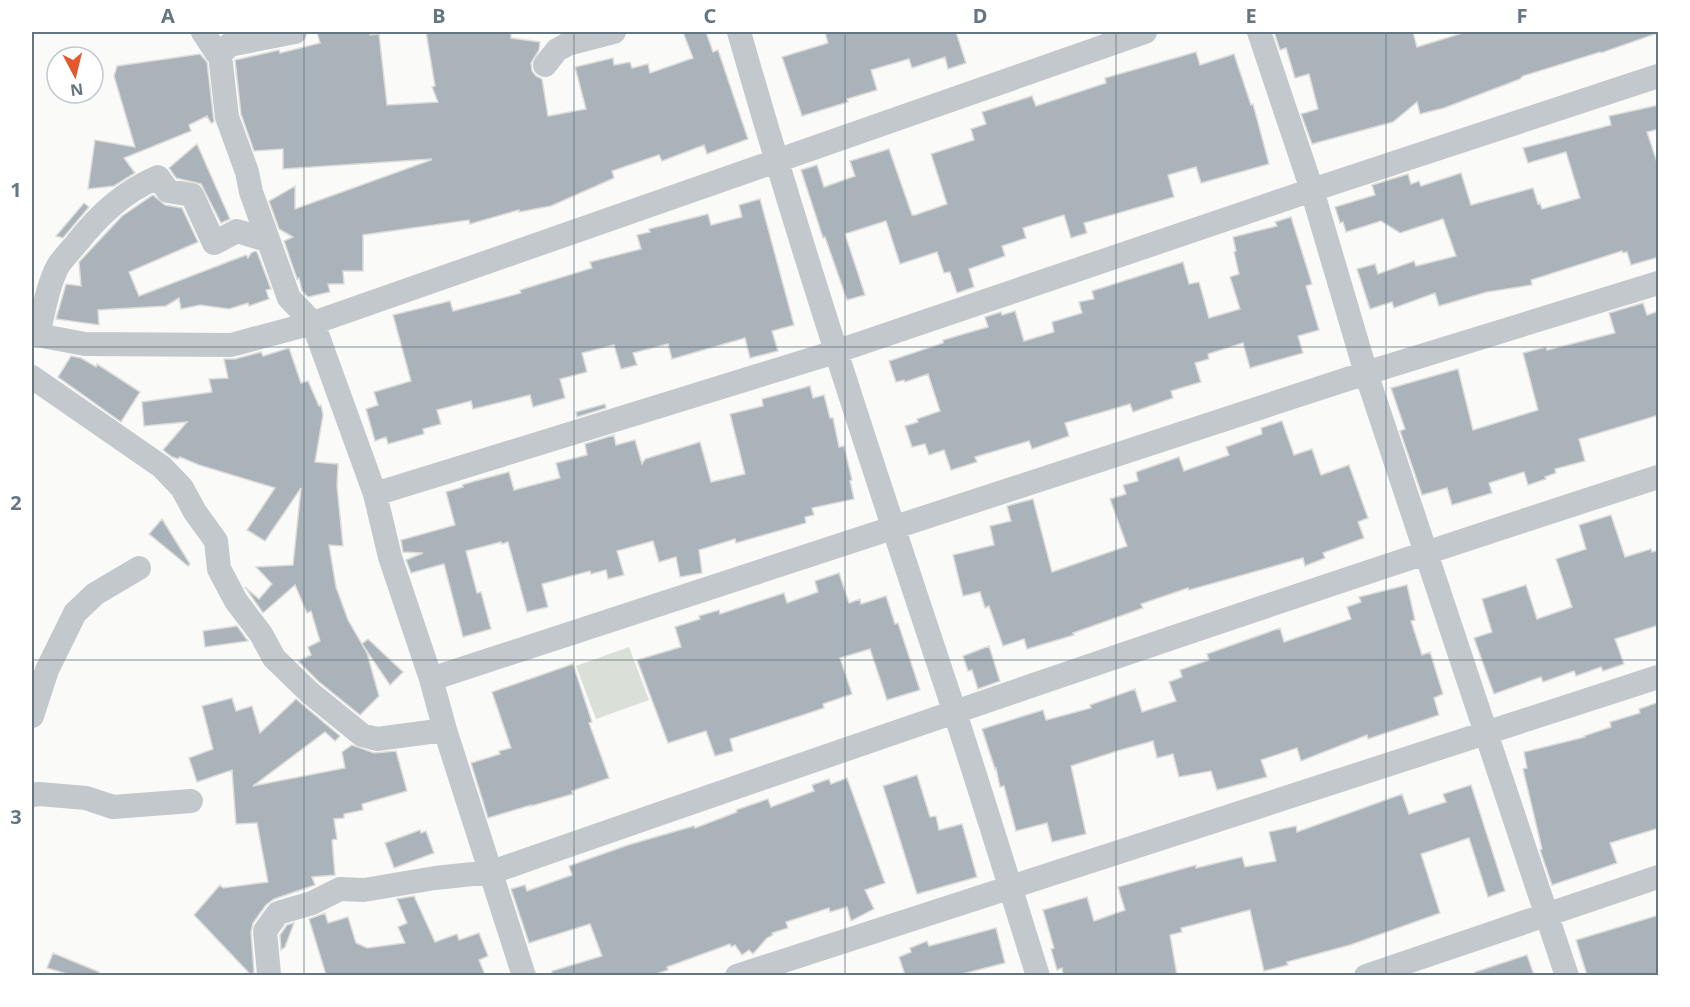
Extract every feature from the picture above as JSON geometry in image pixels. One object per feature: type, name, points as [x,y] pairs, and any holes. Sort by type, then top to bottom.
[{"type":"street","points":[[203,32],[220,55],[227,117],[247,172],[251,192],[267,240],[289,298],[313,323],[375,494],[390,558],[431,679],[445,730],[524,975]]},
{"type":"street","points":[[220,55],[229,45],[295,32]]},
{"type":"street","points":[[545,65],[557,50],[568,44],[614,32]]},
{"type":"street","points":[[739,32],[776,162],[835,352],[954,711],[1038,975]]},
{"type":"street","points":[[267,240],[237,231],[213,243],[192,195],[168,191],[158,177],[139,185],[112,204],[92,224],[58,266],[35,334],[85,344],[231,345],[313,323],[1145,32]]},
{"type":"street","points":[[1259,32],[1312,190],[1366,373],[1567,975]]},
{"type":"street","points":[[375,494],[835,352],[1312,190],[1659,76]]},
{"type":"street","points":[[431,679],[1366,373],[1659,283]]},
{"type":"street","points":[[32,377],[162,467],[182,488],[195,513],[216,541],[219,569],[236,601],[261,634],[274,658],[309,692],[362,735],[377,739],[445,730]]},
{"type":"street","points":[[270,975],[265,931],[278,913],[312,903],[340,889],[364,890],[435,878],[492,872],[954,711],[1426,552],[1659,477]]},
{"type":"street","points":[[32,716],[47,670],[75,613],[95,594],[139,568]]},
{"type":"street","points":[[737,975],[1659,677]]},
{"type":"street","points":[[32,795],[86,798],[113,807],[191,801]]},
{"type":"street","points":[[1366,975],[1659,877]]},
{"type":"shaded area","points":[[629,647],[649,700],[596,719],[576,666]]},
{"type":"building","points":[[317,32],[379,34],[387,105],[438,102],[432,87],[435,86],[426,32],[511,32],[511,38],[540,42],[539,50],[531,63],[532,71],[542,79],[548,116],[586,109],[575,67],[613,58],[614,65],[630,62],[632,68],[648,64],[650,73],[693,58],[683,32],[706,32],[713,52],[718,50],[748,139],[707,154],[704,145],[662,161],[659,155],[612,171],[614,178],[551,206],[519,212],[519,210],[470,224],[469,220],[363,235],[363,271],[343,271],[344,284],[328,284],[330,292],[308,297],[302,291],[284,241],[293,237],[279,229],[269,201],[295,186],[295,209],[431,160],[283,169],[283,149],[254,151],[241,114],[235,60],[279,50],[280,53],[320,43]]},
{"type":"building","points":[[825,32],[956,32],[966,63],[948,69],[945,57],[912,68],[909,59],[871,70],[877,90],[847,99],[848,102],[802,116],[782,57],[828,43]]},
{"type":"building","points":[[1274,32],[1413,32],[1417,47],[1466,32],[1655,32],[1655,34],[1523,76],[1444,108],[1420,114],[1417,102],[1393,122],[1312,144],[1301,114],[1318,109],[1309,74],[1295,78],[1286,48],[1280,50]]},
{"type":"building","points":[[1196,52],[1200,65],[1234,54],[1251,105],[1253,104],[1269,164],[1201,183],[1196,167],[1168,175],[1174,197],[1084,223],[1087,233],[1071,238],[1064,215],[1023,228],[1026,238],[1002,246],[1005,256],[969,269],[974,287],[957,293],[950,272],[944,273],[937,252],[900,264],[886,221],[845,234],[865,295],[847,300],[825,237],[823,238],[801,170],[817,165],[824,187],[855,176],[850,161],[889,149],[912,215],[915,215],[947,204],[931,154],[974,140],[971,129],[986,124],[982,112],[1032,96],[1036,106],[1106,83],[1105,78]]},
{"type":"building","points":[[200,54],[207,62],[214,122],[211,123],[207,116],[189,125],[191,131],[124,158],[135,173],[114,186],[88,189],[95,140],[135,147],[114,76],[117,66]]},
{"type":"building","points":[[1659,105],[1659,129],[1647,132],[1659,168],[1659,257],[1631,265],[1627,252],[1622,251],[1531,280],[1532,285],[1487,292],[1439,306],[1435,293],[1394,308],[1392,302],[1370,309],[1357,269],[1375,264],[1378,274],[1414,261],[1416,266],[1456,256],[1443,219],[1400,233],[1381,221],[1346,232],[1343,222],[1340,223],[1335,207],[1375,195],[1372,185],[1408,174],[1411,184],[1419,181],[1421,186],[1461,173],[1471,205],[1533,188],[1542,209],[1580,198],[1566,152],[1528,163],[1523,148],[1611,125],[1609,116]]},
{"type":"building","points":[[197,144],[230,219],[221,223],[201,184],[176,178],[169,168]]},
{"type":"building","points":[[153,195],[165,205],[182,208],[198,242],[129,272],[139,296],[246,255],[248,258],[255,251],[271,289],[266,290],[269,299],[249,306],[248,303],[229,309],[200,305],[181,309],[179,298],[166,306],[98,310],[99,325],[56,319],[66,284],[81,286],[79,262],[122,216]]},
{"type":"building","points":[[760,199],[794,325],[772,331],[778,351],[750,358],[745,338],[672,359],[668,344],[633,353],[637,365],[621,369],[614,345],[582,353],[587,372],[560,379],[565,398],[533,407],[530,395],[473,409],[471,401],[437,410],[441,424],[423,429],[424,434],[388,444],[386,437],[375,441],[366,409],[378,405],[374,392],[411,381],[393,315],[450,301],[453,311],[521,293],[520,290],[592,268],[590,262],[641,249],[637,235],[650,232],[649,229],[708,214],[711,225],[742,217],[739,205]]},
{"type":"building","points":[[84,203],[89,207],[63,238],[56,236]]},
{"type":"building","points":[[1291,217],[1312,284],[1306,286],[1319,330],[1298,336],[1303,353],[1250,368],[1243,343],[1208,354],[1209,359],[1195,363],[1201,382],[1171,391],[1173,398],[1133,412],[1130,404],[1065,423],[1069,436],[1032,449],[1029,441],[975,457],[977,462],[951,470],[944,450],[929,455],[925,444],[912,447],[905,426],[940,411],[928,374],[905,382],[904,380],[896,382],[889,361],[943,343],[943,340],[988,327],[985,317],[1001,312],[1002,315],[1015,311],[1024,341],[1054,332],[1052,322],[1082,313],[1079,302],[1094,299],[1092,291],[1183,262],[1189,284],[1199,282],[1209,318],[1240,309],[1230,277],[1239,274],[1233,237],[1277,226],[1275,222]]},
{"type":"building","points":[[1643,303],[1647,315],[1659,311],[1659,415],[1579,439],[1585,461],[1555,469],[1556,473],[1545,477],[1546,479],[1528,485],[1524,472],[1489,483],[1492,493],[1452,505],[1447,488],[1422,495],[1400,431],[1405,429],[1391,388],[1458,369],[1473,430],[1538,410],[1523,353],[1546,347],[1547,350],[1615,333],[1609,313]]},
{"type":"building","points":[[289,348],[301,383],[308,381],[319,406],[321,405],[323,415],[315,462],[338,464],[337,486],[343,546],[329,545],[336,587],[348,620],[367,653],[379,696],[360,715],[318,681],[298,661],[311,655],[308,647],[320,641],[311,611],[307,613],[295,585],[263,613],[245,587],[259,599],[272,584],[256,567],[293,565],[301,488],[265,541],[247,530],[275,488],[180,457],[178,459],[172,457],[163,450],[187,422],[144,426],[142,402],[212,392],[209,379],[228,378],[224,359],[235,359],[261,352],[263,356]]},
{"type":"building","points":[[71,356],[81,358],[96,367],[97,364],[140,392],[121,422],[58,377]]},
{"type":"building","points":[[810,386],[813,398],[824,395],[830,418],[833,418],[839,447],[844,446],[854,499],[812,508],[814,515],[805,517],[806,523],[736,543],[735,539],[699,550],[702,573],[680,577],[676,557],[659,562],[653,541],[617,551],[624,575],[608,579],[606,570],[591,574],[590,571],[542,584],[548,607],[527,612],[508,542],[466,551],[477,593],[481,592],[491,629],[463,637],[444,564],[411,573],[406,560],[423,553],[403,552],[401,540],[455,525],[446,492],[463,487],[462,485],[509,472],[514,490],[560,478],[556,463],[587,455],[585,444],[614,435],[616,445],[635,440],[642,464],[645,459],[700,442],[711,482],[745,474],[730,414],[763,406],[762,399]]},
{"type":"building","points":[[605,404],[606,408],[577,417],[576,412]]},
{"type":"building","points":[[1282,421],[1294,455],[1312,449],[1321,475],[1349,465],[1368,518],[1358,522],[1364,538],[1323,553],[1325,558],[1305,566],[1303,558],[1189,590],[1188,588],[1141,604],[1143,608],[1073,633],[1074,635],[1027,649],[1024,639],[1003,646],[989,606],[985,608],[980,592],[963,596],[953,555],[994,545],[990,526],[1011,521],[1007,506],[1033,499],[1052,572],[1127,546],[1110,499],[1126,494],[1123,485],[1138,481],[1136,472],[1179,457],[1184,471],[1229,455],[1226,447],[1262,434],[1261,428]]},
{"type":"building","points":[[1611,515],[1625,557],[1651,549],[1652,552],[1659,550],[1659,625],[1615,639],[1624,664],[1603,671],[1601,667],[1576,676],[1574,671],[1543,682],[1541,677],[1494,694],[1474,638],[1492,632],[1482,599],[1526,585],[1537,619],[1572,607],[1556,559],[1586,549],[1579,525]]},
{"type":"building","points":[[162,519],[190,564],[188,566],[149,534]]},
{"type":"building","points":[[839,573],[849,603],[860,599],[861,604],[886,596],[895,624],[898,623],[920,690],[887,700],[870,649],[840,658],[852,694],[823,704],[824,708],[730,739],[733,751],[715,756],[706,731],[668,743],[637,660],[681,647],[675,627],[700,619],[699,616],[719,610],[720,614],[784,593],[787,603],[818,592],[815,581]]},
{"type":"building","points":[[1407,585],[1415,620],[1411,621],[1422,655],[1430,652],[1443,694],[1434,698],[1439,715],[1368,739],[1367,735],[1301,761],[1297,748],[1261,760],[1267,777],[1217,790],[1211,771],[1179,777],[1173,754],[1157,758],[1153,741],[1071,766],[1086,834],[1052,842],[1047,823],[1016,831],[1004,786],[1000,787],[996,768],[982,729],[1043,710],[1046,720],[1091,708],[1090,705],[1135,689],[1142,712],[1176,701],[1169,682],[1182,677],[1180,670],[1209,660],[1207,654],[1280,628],[1284,642],[1351,619],[1347,607],[1361,602],[1359,597]]},
{"type":"building","points":[[237,626],[248,641],[205,647],[203,631]]},
{"type":"building","points":[[368,639],[403,672],[390,685],[362,644]]},
{"type":"building","points":[[989,646],[1000,681],[978,689],[972,670],[968,671],[963,656]]},
{"type":"building","points":[[573,664],[592,722],[589,723],[609,778],[572,791],[573,794],[488,818],[471,763],[511,748],[492,692]]},
{"type":"building","points":[[232,698],[236,711],[252,706],[260,733],[296,699],[340,736],[335,741],[325,732],[253,786],[345,768],[342,752],[352,745],[374,753],[396,751],[407,791],[362,804],[363,810],[344,814],[344,818],[334,819],[337,839],[332,840],[335,875],[312,877],[315,885],[274,899],[266,905],[253,923],[251,932],[254,972],[251,975],[194,915],[220,885],[223,888],[268,882],[257,823],[236,824],[232,770],[197,782],[189,758],[213,749],[202,706]]},
{"type":"building","points":[[1659,702],[1659,828],[1610,843],[1617,863],[1552,885],[1540,850],[1542,849],[1523,769],[1527,768],[1524,752],[1585,737],[1611,727],[1610,722],[1640,713],[1639,709]]},
{"type":"building","points":[[917,775],[930,817],[936,816],[939,830],[962,824],[977,877],[917,894],[883,786]]},
{"type":"building","points":[[847,778],[885,883],[865,890],[874,909],[851,921],[847,907],[830,912],[829,908],[786,922],[788,928],[772,933],[773,935],[767,938],[753,954],[749,950],[742,955],[735,945],[731,947],[730,944],[667,967],[668,970],[653,975],[552,975],[552,971],[602,956],[590,924],[529,943],[511,889],[525,885],[527,891],[572,875],[569,866],[628,845],[694,826],[695,828],[768,799],[771,807],[814,791],[812,785],[829,779],[831,784]]},
{"type":"building","points":[[1471,785],[1505,891],[1488,897],[1469,838],[1421,854],[1440,913],[1350,945],[1287,962],[1288,965],[1264,971],[1250,910],[1181,928],[1182,932],[1170,935],[1177,975],[1063,975],[1062,968],[1057,970],[1051,949],[1054,948],[1043,910],[1087,897],[1094,921],[1125,910],[1118,887],[1196,865],[1196,868],[1242,857],[1245,867],[1276,861],[1269,832],[1296,826],[1297,832],[1402,794],[1409,814],[1446,802],[1443,794]]},
{"type":"building","points":[[420,830],[421,833],[426,831],[434,853],[394,868],[385,843]]},
{"type":"building","points":[[414,896],[435,942],[457,934],[459,940],[479,933],[488,956],[479,960],[485,975],[326,975],[309,919],[325,913],[328,923],[348,917],[356,943],[367,948],[405,943],[398,927],[407,923],[397,899]]},
{"type":"building","points":[[1659,915],[1659,975],[1587,975],[1576,940]]},
{"type":"building","points":[[294,923],[285,947],[281,950],[280,935],[287,925]]},
{"type":"building","points":[[996,928],[1005,963],[958,975],[905,975],[899,957],[911,952],[910,948],[927,941],[929,946]]},
{"type":"building","points":[[53,953],[99,972],[98,975],[71,975],[47,968]]},
{"type":"building","points":[[1527,955],[1534,975],[1476,975],[1475,972]]}]
